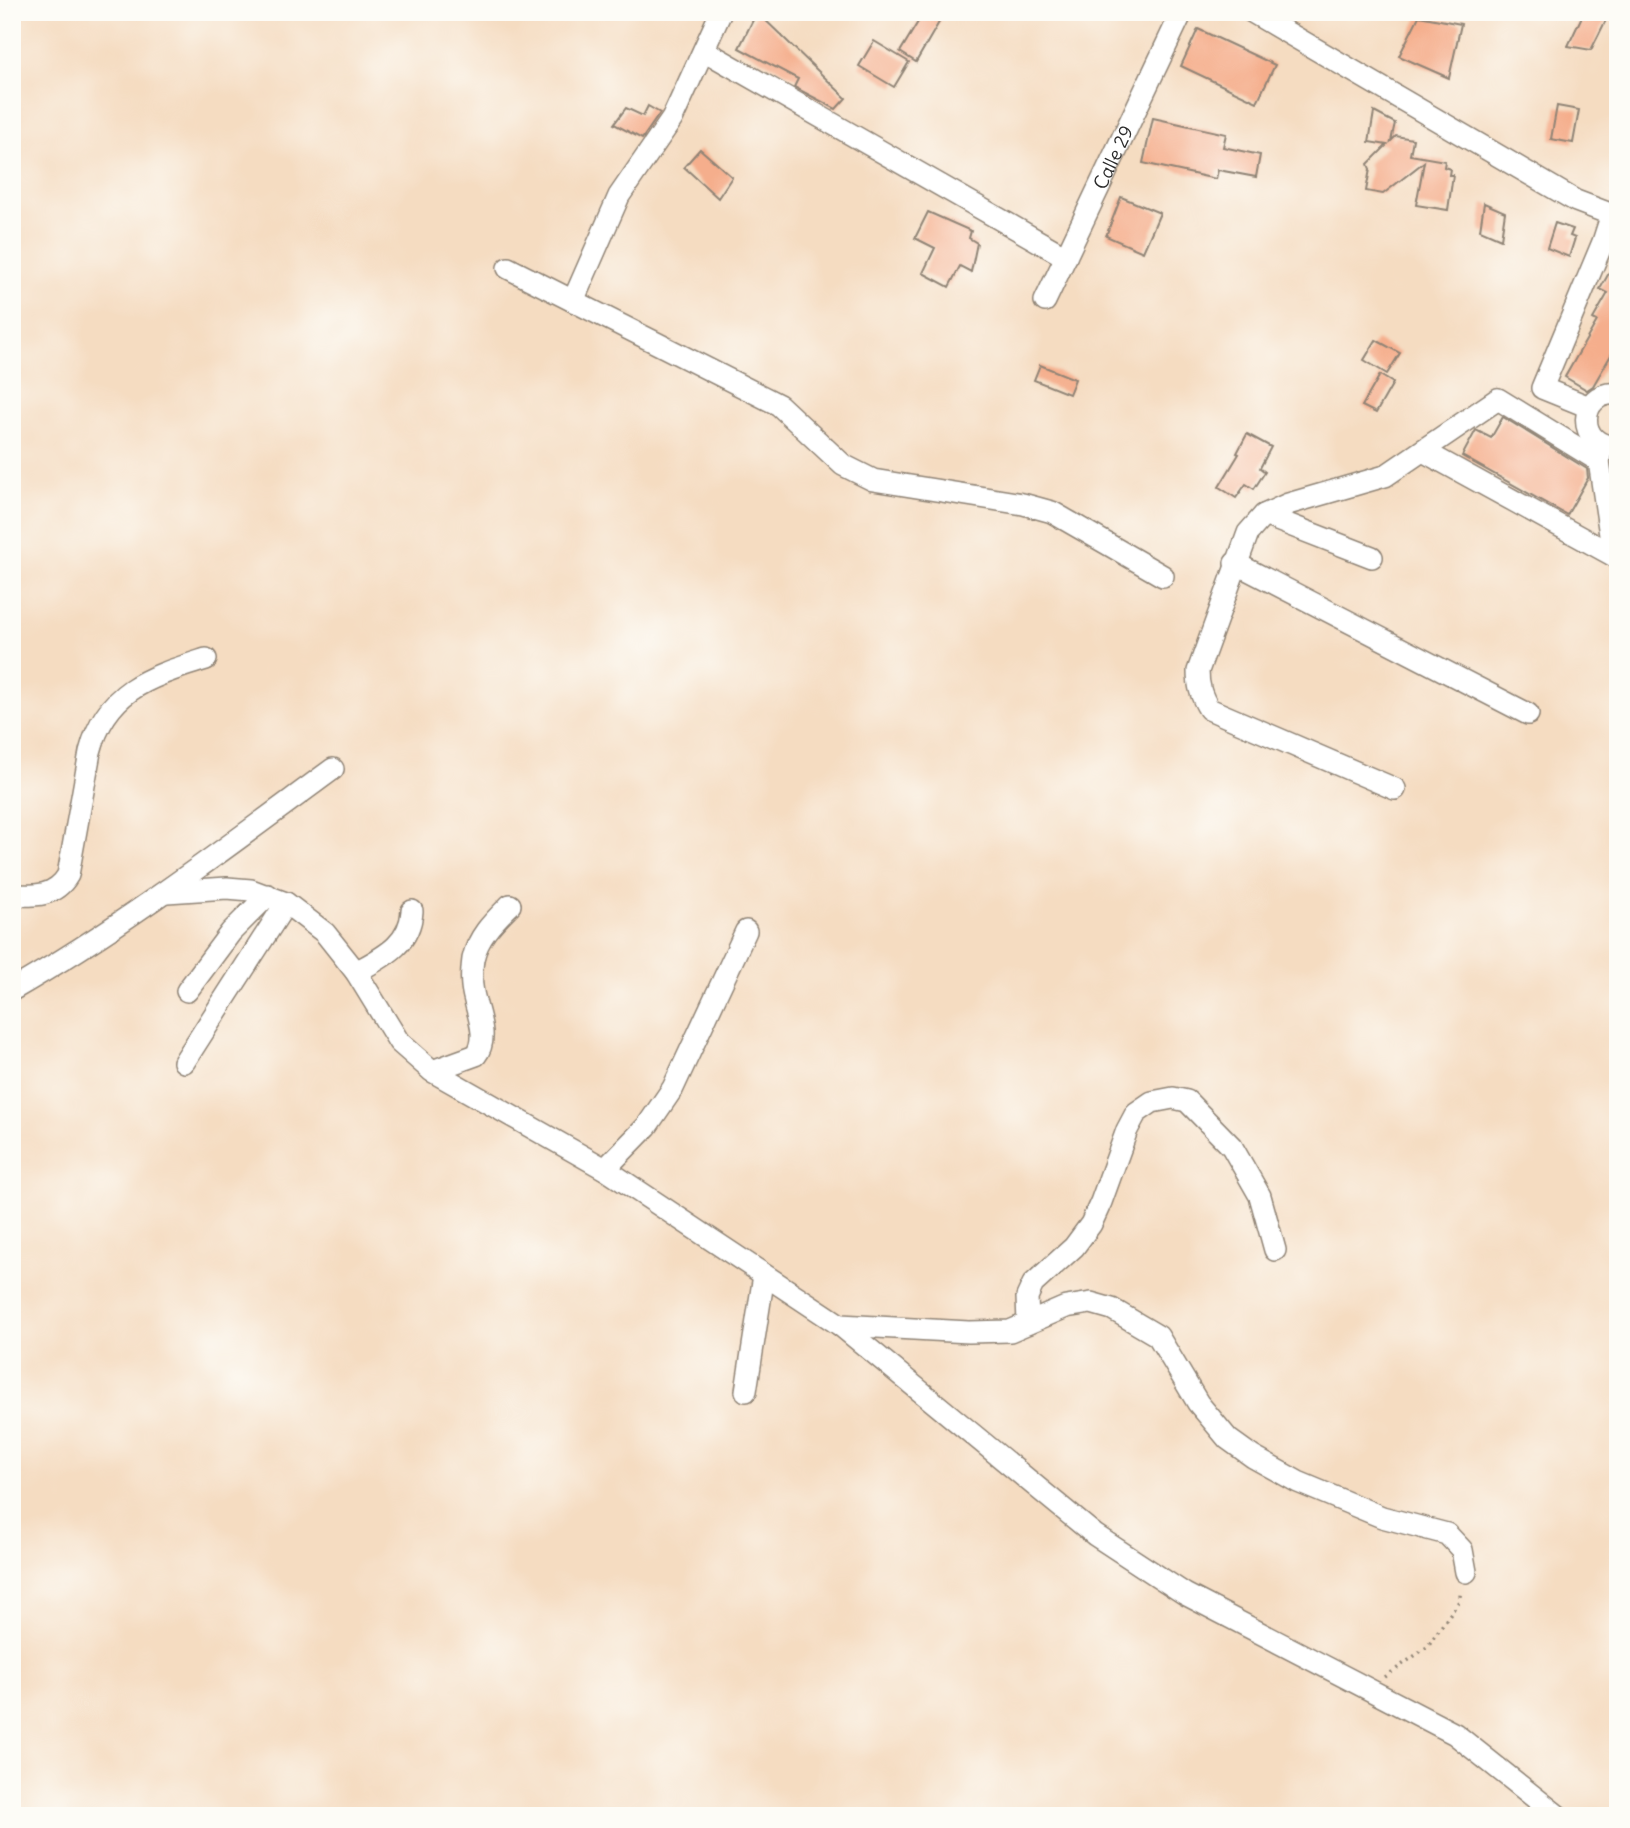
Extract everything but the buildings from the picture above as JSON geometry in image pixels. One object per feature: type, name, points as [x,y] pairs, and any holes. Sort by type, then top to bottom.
[{"type":"street","points":[[573,301],[619,196],[672,120],[721,12]]},
{"type":"street","name":"Calle 29","points":[[1045,301],[1182,12]]},
{"type":"street","points":[[1252,12],[1576,201],[1615,216],[1610,246],[1542,388],[1589,407]]},
{"type":"street","points":[[705,51],[1066,257]]},
{"type":"street","points":[[1576,201],[1610,246]]},
{"type":"street","points":[[508,268],[779,405],[843,465],[873,480],[1023,504],[1052,512],[1163,576]]},
{"type":"street","points":[[1615,557],[1606,450],[1589,432],[1587,415],[1589,407],[1602,395],[1618,394]]},
{"type":"street","points":[[1395,789],[1209,709],[1198,687],[1198,671],[1248,533],[1264,515],[1287,504],[1385,476],[1498,398],[1606,450]]},
{"type":"street","points":[[1423,451],[1615,557]]},
{"type":"street","points":[[1264,515],[1372,558]]},
{"type":"street","points":[[1235,564],[1528,714]]},
{"type":"street","points":[[12,895],[50,894],[62,886],[68,875],[90,752],[95,733],[103,718],[144,681],[206,659]]},
{"type":"street","points":[[12,990],[72,956],[167,892],[333,769]]},
{"type":"street","points":[[167,892],[227,888],[251,890],[277,899],[325,933],[356,972],[399,1042],[432,1071],[605,1169],[840,1325],[1095,1535],[1185,1594],[1455,1734],[1558,1816]]},
{"type":"street","points":[[187,990],[231,932],[277,899]]},
{"type":"street","points":[[184,1062],[277,899]]},
{"type":"street","points":[[432,1071],[476,1055],[480,1049],[482,1038],[472,986],[474,958],[483,935],[510,905]]},
{"type":"street","points":[[356,972],[398,945],[411,927],[412,911]]},
{"type":"street","points":[[605,1169],[647,1126],[673,1088],[746,931]]},
{"type":"street","points":[[1028,1323],[1027,1297],[1033,1284],[1073,1247],[1091,1224],[1127,1130],[1136,1113],[1153,1102],[1173,1098],[1187,1101],[1232,1147],[1260,1196],[1275,1250]]},
{"type":"street","points":[[746,1391],[764,1275]]},
{"type":"street","points":[[840,1325],[1010,1331],[1066,1307],[1091,1303],[1112,1309],[1158,1336],[1198,1403],[1228,1439],[1253,1457],[1298,1482],[1382,1517],[1447,1534],[1462,1550],[1466,1572]]},
{"type":"path","points":[[1370,1691],[1378,1682],[1427,1647],[1459,1601],[1466,1572]]}]
